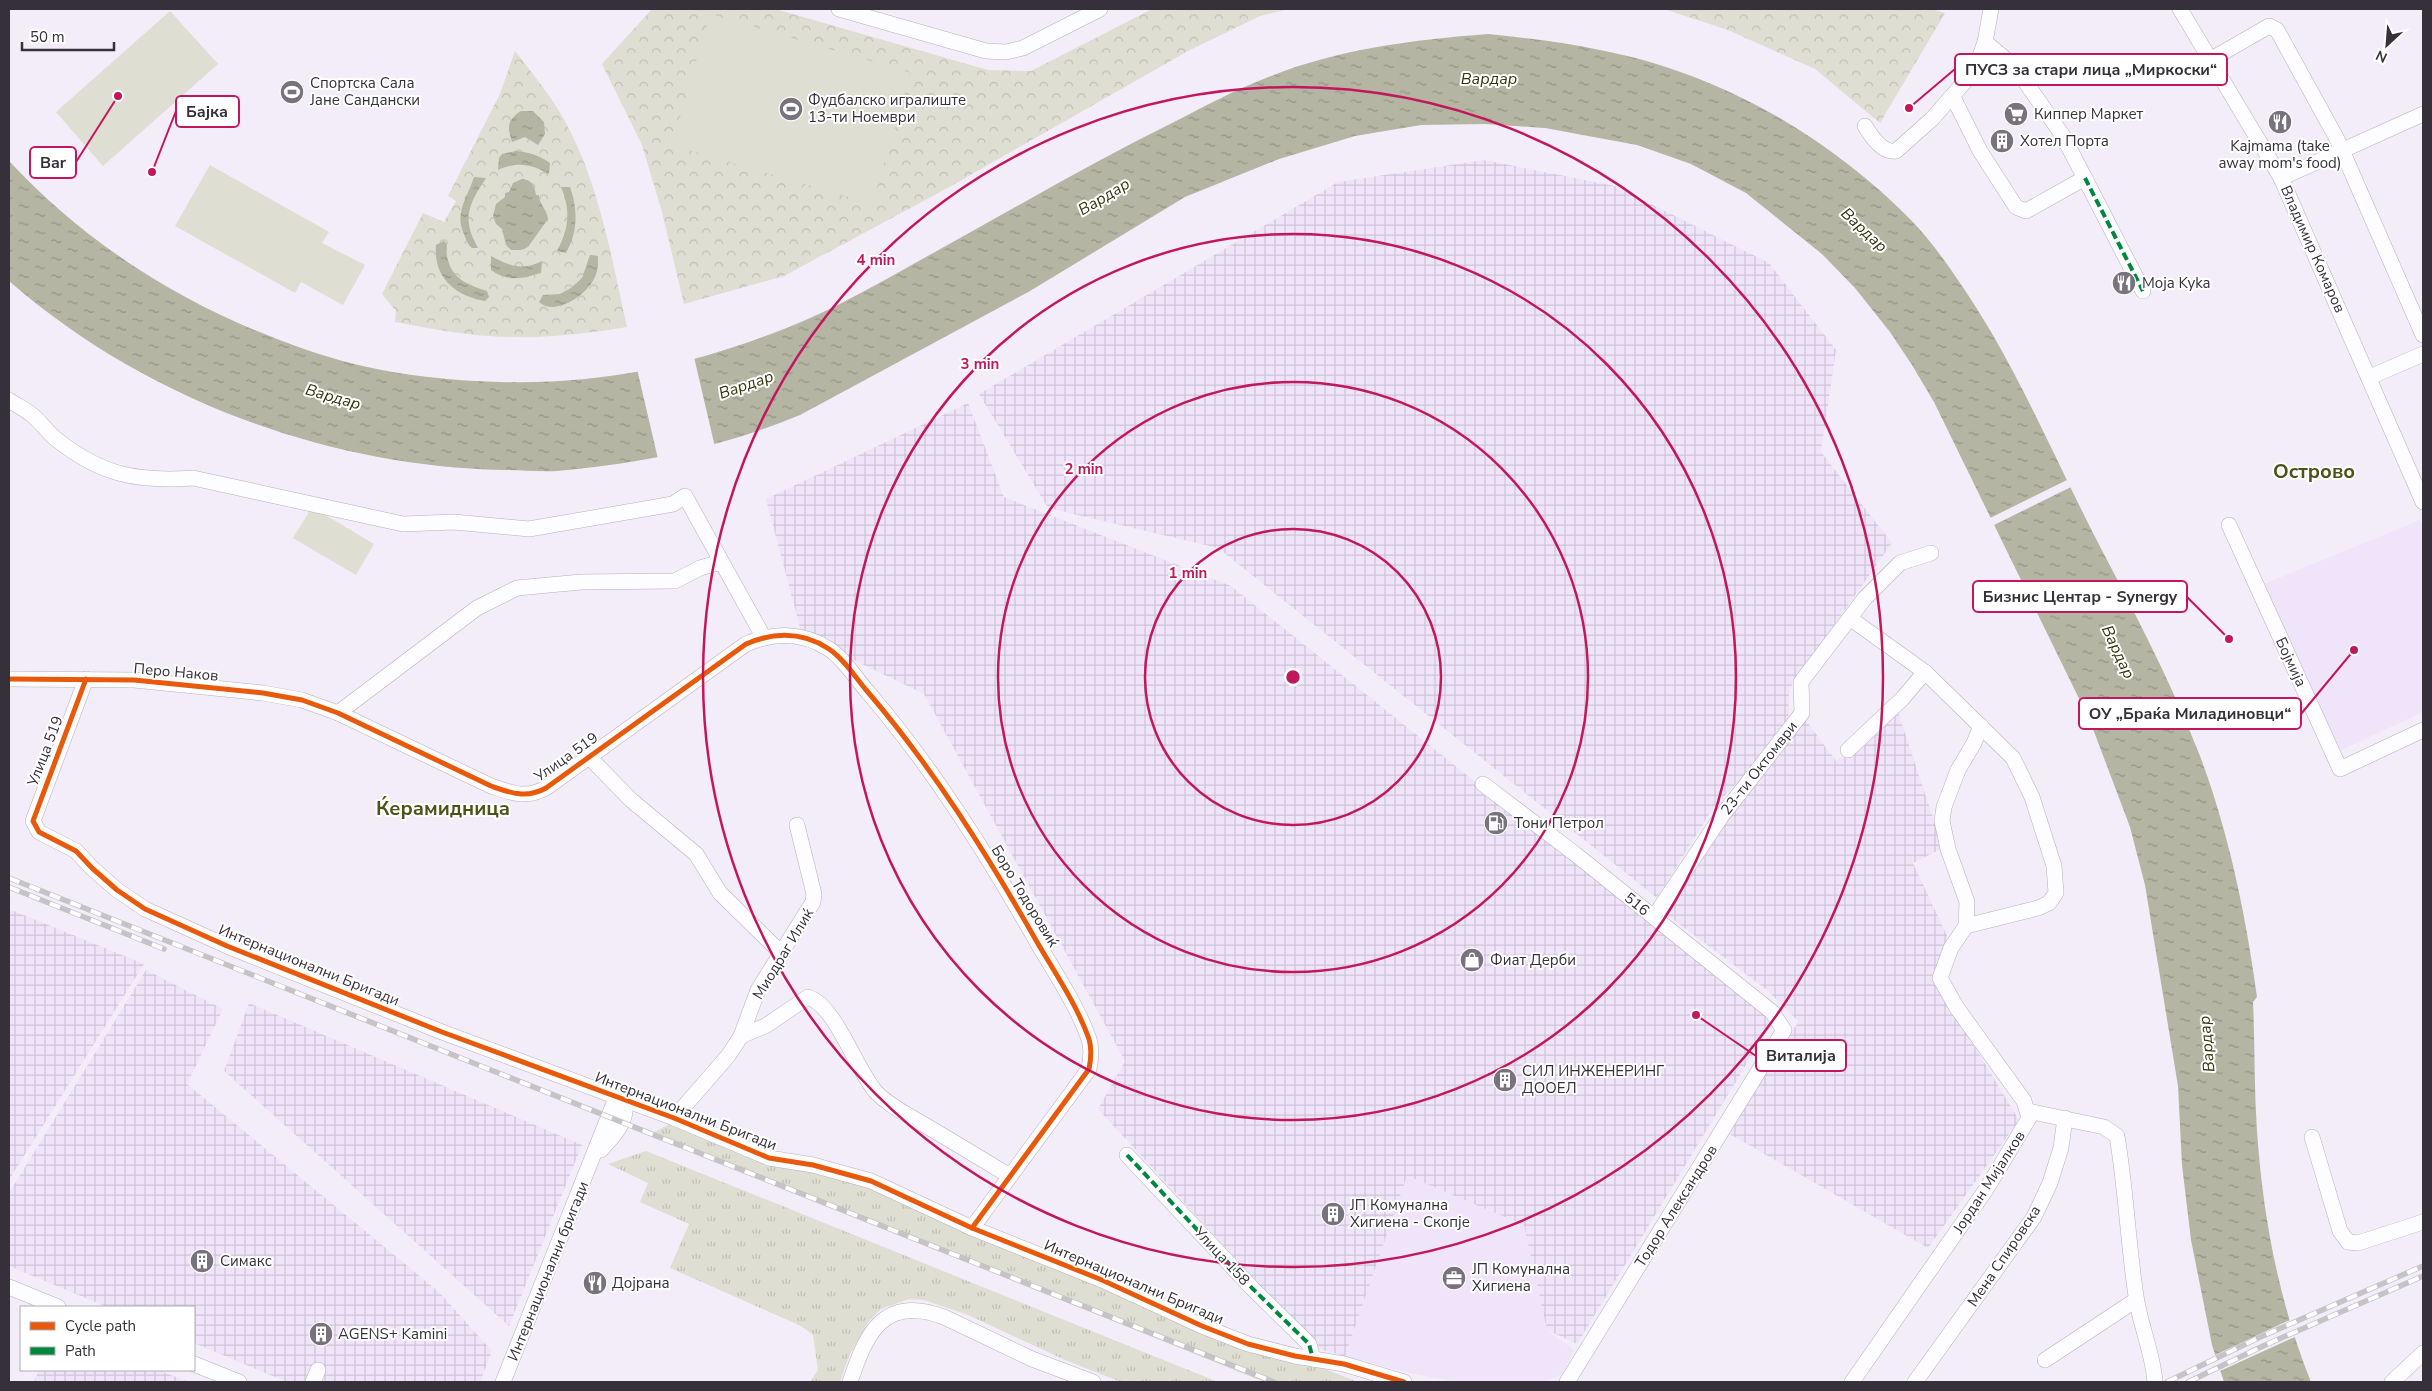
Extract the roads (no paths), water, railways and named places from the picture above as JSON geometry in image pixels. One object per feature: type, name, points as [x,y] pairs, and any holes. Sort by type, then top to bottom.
[{"type":"street","points":[[839,9],[986,51],[1006,52],[1023,48],[1100,9]]},
{"type":"street","points":[[1864,126],[1872,138],[1885,150],[1896,151],[1953,97],[1975,70],[1985,42],[1991,9]]},
{"type":"street","name":"Владимир Комаров","points":[[2180,9],[2281,178],[2370,377],[2423,502]]},
{"type":"street","points":[[2210,60],[2269,26],[2274,26],[2290,52],[2341,150],[2423,335]]},
{"type":"street","points":[[1985,42],[2015,67],[2063,136],[2143,291]]},
{"type":"street","points":[[1953,97],[1980,151],[2016,207],[2026,211],[2085,178]]},
{"type":"street","points":[[2281,178],[2423,114]]},
{"type":"street","points":[[2370,377],[2423,354]]},
{"type":"street","points":[[9,400],[31,414],[56,439],[94,464],[128,478],[163,480],[193,478],[404,524],[454,522],[529,529],[673,504],[685,496],[764,638]]},
{"type":"street","name":"Бојмија","points":[[2229,525],[2340,769],[2423,730]]},
{"type":"street","name":"23-ти Октомври","points":[[1654,917],[1721,817],[1802,712],[1801,682],[1865,598],[1900,563],[1931,553]]},
{"type":"street","points":[[338,713],[477,608],[516,588],[581,582],[675,581],[700,568],[721,562]]},
{"type":"street","points":[[1851,618],[1925,672],[1981,726],[2013,758],[2032,797],[2054,866],[2056,893],[2049,903],[2038,908],[1966,926],[1967,902],[1948,849],[1942,821],[1944,807],[1958,770],[1974,744],[1981,726]]},
{"type":"street","name":"Боро Тодоровиќ","points":[[764,638],[796,635],[815,640],[842,660],[918,756],[992,862],[1072,1002],[1089,1040],[1092,1057],[1089,1069],[1008,1176],[972,1228]]},
{"type":"street","name":"Улица 519","points":[[338,713],[512,794],[526,795],[540,791],[746,644],[764,638]]},
{"type":"street","points":[[1848,750],[1902,699],[1925,672]]},
{"type":"street","name":"Перо Наков","points":[[9,679],[134,680],[282,695],[338,713]]},
{"type":"street","name":"Улица 519","points":[[39,832],[33,821],[34,813],[86,680]]},
{"type":"street","points":[[588,756],[631,800],[696,854],[720,893],[781,953]]},
{"type":"street","name":"516","points":[[1483,784],[1772,1012],[1784,1030]]},
{"type":"street","name":"Миодраг Илиќ","points":[[674,1118],[728,1056],[742,1036],[758,990],[814,902],[814,894],[797,825]]},
{"type":"street","name":"Интернационални Бригади","points":[[39,832],[76,851],[111,885],[145,909],[186,929],[433,1028],[674,1118],[769,1158],[813,1165],[871,1181],[972,1228],[1102,1280],[1202,1326],[1239,1340],[1274,1352],[1344,1364],[1404,1382]]},
{"type":"street","name":"Јордан Мијалков","points":[[1857,1381],[1987,1188],[2027,1124],[2028,1111],[2024,1101],[1956,1008],[1940,978],[1951,948],[1966,926]]},
{"type":"street","points":[[742,1036],[767,1026],[808,998],[814,1000],[834,1019],[849,1050],[867,1079],[887,1102],[1008,1176]]},
{"type":"street","name":"Тодор Александров","points":[[1567,1382],[1784,1030]]},
{"type":"street","name":"Интернационални бригади","points":[[593,1159],[622,1126],[626,1112],[621,1099]]},
{"type":"street","name":"Интернационални бригади","points":[[503,1382],[593,1159],[621,1099]]},
{"type":"street","points":[[2028,1111],[2104,1127],[2117,1136],[2122,1168],[2127,1239],[2136,1300],[2155,1382]]},
{"type":"street","points":[[622,1126],[638,1117],[674,1118]]},
{"type":"street","name":"Мена Спировска","points":[[1915,1382],[2034,1217],[2050,1183],[2060,1148],[2065,1118]]},
{"type":"street","points":[[2312,1137],[2340,1231],[2348,1242],[2358,1244],[2423,1222]]},
{"type":"street","name":"Улица 158","points":[[1126,1155],[1252,1288],[1309,1344],[1313,1359]]},
{"type":"street","points":[[9,1287],[56,1306]]},
{"type":"street","points":[[2046,1360],[2136,1300]]},
{"type":"street","points":[[850,1382],[861,1350],[872,1330],[883,1320],[910,1311],[932,1312],[1032,1359],[1094,1382]]},
{"type":"street","points":[[2392,1382],[2419,1358]]},
{"type":"street","points":[[195,1364],[239,1382]]},
{"type":"water","name":"Вардар","points":[[1488,34],[1572,45],[1644,60],[1687,74],[1769,112],[1807,135],[1844,161],[1912,221],[1964,288],[1990,330],[2030,405],[2163,671],[2200,756],[2220,815],[2242,905],[2257,997],[2253,1002],[2256,1115],[2263,1196],[2268,1228],[2281,1290],[2311,1382],[2224,1382],[2212,1345],[2191,1240],[2182,1165],[2178,1086],[2145,885],[2130,827],[2090,721],[1934,402],[1890,332],[1855,288],[1822,254],[1746,193],[1691,164],[1637,145],[1545,128],[1485,124],[1421,125],[1355,136],[1279,159],[1185,197],[1030,291],[800,415],[712,445],[650,459],[557,471],[435,466],[369,455],[304,439],[239,418],[177,391],[118,359],[61,323],[9,281],[9,161],[75,223],[110,250],[146,274],[184,297],[224,317],[307,350],[354,364],[426,377],[474,381],[536,382],[609,376],[679,363],[714,353],[784,329],[823,312],[1116,152],[1221,98],[1266,78],[1320,60],[1375,47],[1431,39]]},
{"type":"water","points":[[521,111],[533,111],[544,122],[545,134],[538,145],[525,137],[512,142],[509,124]]},
{"type":"water","points":[[516,151],[534,154],[550,163],[549,174],[537,168],[524,165],[512,165],[498,170],[499,158],[502,154]]},
{"type":"water","points":[[474,177],[486,178],[475,196],[469,212],[470,228],[478,248],[472,248],[468,244],[460,219],[463,205]]},
{"type":"water","points":[[522,179],[532,184],[536,195],[539,195],[548,219],[528,247],[521,250],[511,250],[506,245],[502,229],[496,224],[493,216],[496,204],[505,197],[505,193],[509,192],[513,183]]},
{"type":"water","points":[[561,187],[570,187],[576,221],[573,237],[566,253],[557,251],[564,235],[567,220],[566,204]]},
{"type":"water","points":[[444,241],[447,244],[449,264],[456,276],[473,286],[487,291],[489,297],[485,301],[464,295],[448,283],[442,275],[438,267],[436,245]]},
{"type":"water","points":[[590,255],[598,256],[596,274],[584,291],[570,302],[561,306],[546,306],[539,302],[543,295],[560,294],[571,288],[582,278]]},
{"type":"water","points":[[491,256],[516,266],[528,266],[542,261],[541,273],[521,278],[509,278],[497,274],[491,270]]},
{"type":"railway","points":[[9,878],[1274,1382]]},
{"type":"railway","points":[[9,887],[164,949]]},
{"type":"railway","points":[[2167,1382],[2258,1338],[2423,1266]]},
{"type":"railway","points":[[2188,1382],[2263,1346],[2423,1276]]},
{"type":"place","name":"Спортска Сала Јане Сандански","points":[[292,92]]},
{"type":"place","name":"Bar","points":[[118,96]]},
{"type":"place","name":"ПУСЗ за стари лица „Миркоски“","points":[[1909,108]]},
{"type":"place","name":"Фудбалско игралиште 13-ти Ноември","points":[[791,109]]},
{"type":"place","name":"Киппер Маркет","points":[[2016,114]]},
{"type":"place","name":"Kajmama (take away mom's food)","points":[[2280,122]]},
{"type":"place","name":"Хотел Порта","points":[[2002,141]]},
{"type":"place","name":"Бајка","points":[[152,172]]},
{"type":"place","name":"Moja Kyka","points":[[2124,283]]},
{"type":"place","name":"Бизнис Центар - Synergy","points":[[2229,639]]},
{"type":"place","name":"ОУ „Браќа Миладиновци“","points":[[2354,650]]},
{"type":"place","name":"Тони Петрол","points":[[1496,823]]},
{"type":"place","name":"Фиат Дерби","points":[[1472,960]]},
{"type":"place","name":"Виталија","points":[[1696,1015]]},
{"type":"place","name":"СИЛ ИНЖЕНЕРИНГ ДООЕЛ","points":[[1505,1080]]},
{"type":"place","name":"ЈП Комунална Хигиена - Скопје","points":[[1333,1214]]},
{"type":"place","name":"Симакс","points":[[202,1261]]},
{"type":"place","name":"ЈП Комунална Хигиена","points":[[1454,1278]]},
{"type":"place","name":"Дојрана","points":[[595,1283]]},
{"type":"place","name":"AGENS+ Kamini","points":[[321,1334]]},
{"type":"district","name":"Острово","points":[[2314,471]]},
{"type":"district","name":"Ќерамидница","points":[[443,808]]}]
